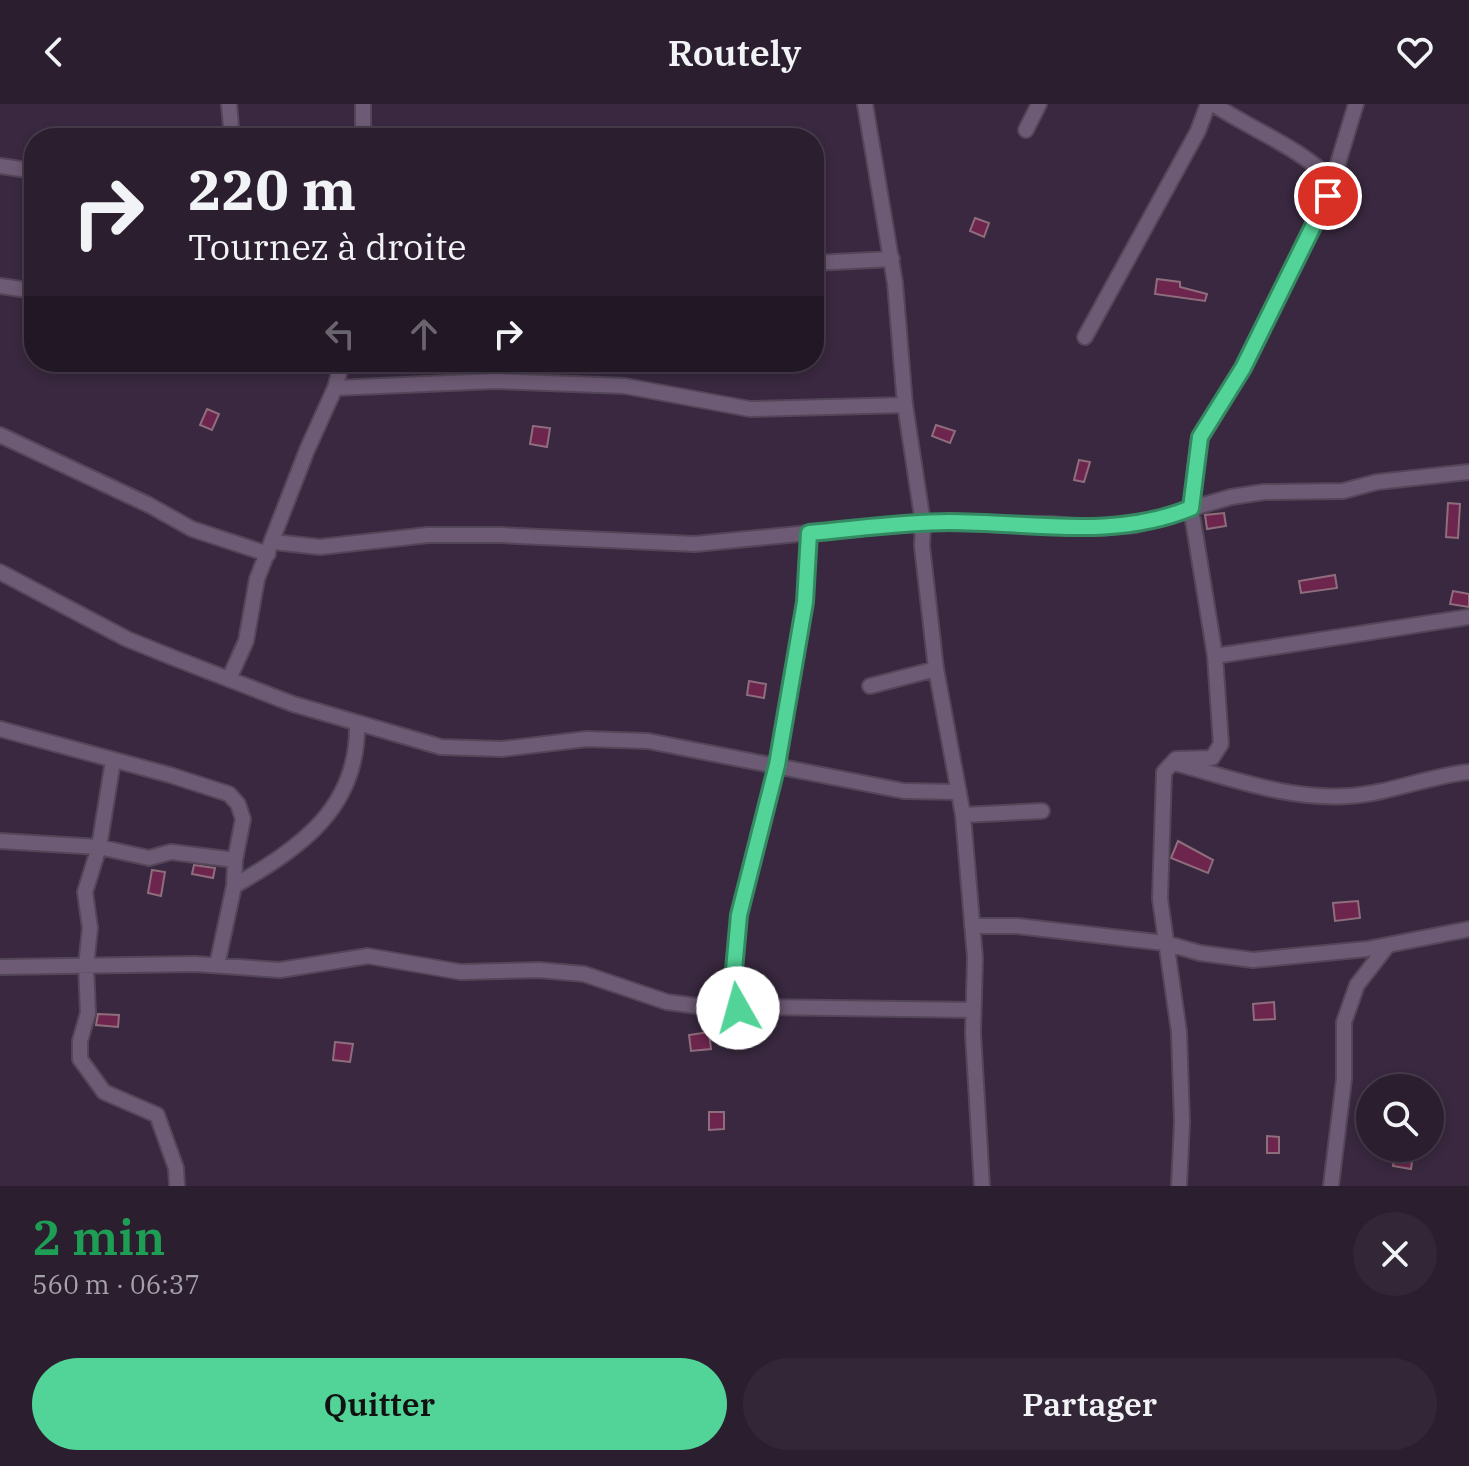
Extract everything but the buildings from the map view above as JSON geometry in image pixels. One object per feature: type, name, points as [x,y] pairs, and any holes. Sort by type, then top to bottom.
[{"type":"street","points":[[229,104],[231,128]]},
{"type":"street","points":[[363,104],[363,128]]},
{"type":"street","points":[[865,104],[892,259],[905,405],[923,523],[922,546],[936,669],[943,692],[963,815],[972,926],[982,1186]]},
{"type":"street","points":[[1026,130],[1039,104]]},
{"type":"street","points":[[1085,337],[1210,104],[1295,150],[1334,182]]},
{"type":"street","points":[[1170,762],[1212,758],[1220,746],[1215,656],[1191,508],[1200,437],[1243,368],[1334,182],[1356,104]]},
{"type":"street","points":[[0,166],[24,170]]},
{"type":"street","points":[[824,262],[892,259]]},
{"type":"street","points":[[0,286],[24,290]]},
{"type":"street","points":[[229,679],[246,641],[257,579],[339,372]]},
{"type":"street","points":[[335,388],[511,381],[625,386],[750,409],[905,405]]},
{"type":"street","points":[[0,435],[149,505],[192,529],[271,548],[320,547],[428,535],[695,544],[923,523],[1052,524],[1097,528],[1159,521],[1191,508],[1264,492],[1343,491],[1377,482],[1469,472]]},
{"type":"street","points":[[738,1008],[734,970],[739,915],[777,765],[805,602],[809,533]]},
{"type":"street","points":[[0,572],[127,639],[293,704],[441,747],[502,749],[587,739],[635,740],[904,791],[958,792]]},
{"type":"street","points":[[1215,656],[1469,617]]},
{"type":"street","points":[[870,686],[936,669]]},
{"type":"street","points":[[234,886],[301,846],[336,800],[352,777],[357,723]]},
{"type":"street","points":[[0,729],[229,794],[238,804],[243,819],[235,860],[234,886],[217,965]]},
{"type":"street","points":[[113,761],[99,847],[85,892],[90,928],[86,966],[88,1013],[80,1041],[80,1059],[104,1092],[157,1115],[176,1168],[177,1186]]},
{"type":"street","points":[[1170,762],[1281,792],[1318,797],[1352,796],[1469,772]]},
{"type":"street","points":[[1170,762],[1164,772],[1160,899],[1179,1032],[1182,1122],[1179,1186]]},
{"type":"street","points":[[963,815],[1042,811]]},
{"type":"street","points":[[0,841],[99,847],[149,858],[171,852],[235,860]]},
{"type":"street","points":[[972,926],[1029,927],[1165,943],[1200,953],[1253,960],[1388,945],[1469,929]]},
{"type":"street","points":[[1331,1186],[1344,1079],[1344,1022],[1357,985],[1388,945]]},
{"type":"street","points":[[0,967],[217,965],[280,970],[368,956],[461,972],[539,970],[613,981],[667,1002],[738,1008],[973,1010]]},
{"type":"route","points":[[738,1008],[734,970],[739,915],[777,765],[790,675],[805,602],[809,533],[950,522],[1097,528],[1159,521],[1191,508],[1200,437],[1243,368],[1328,196]]}]
